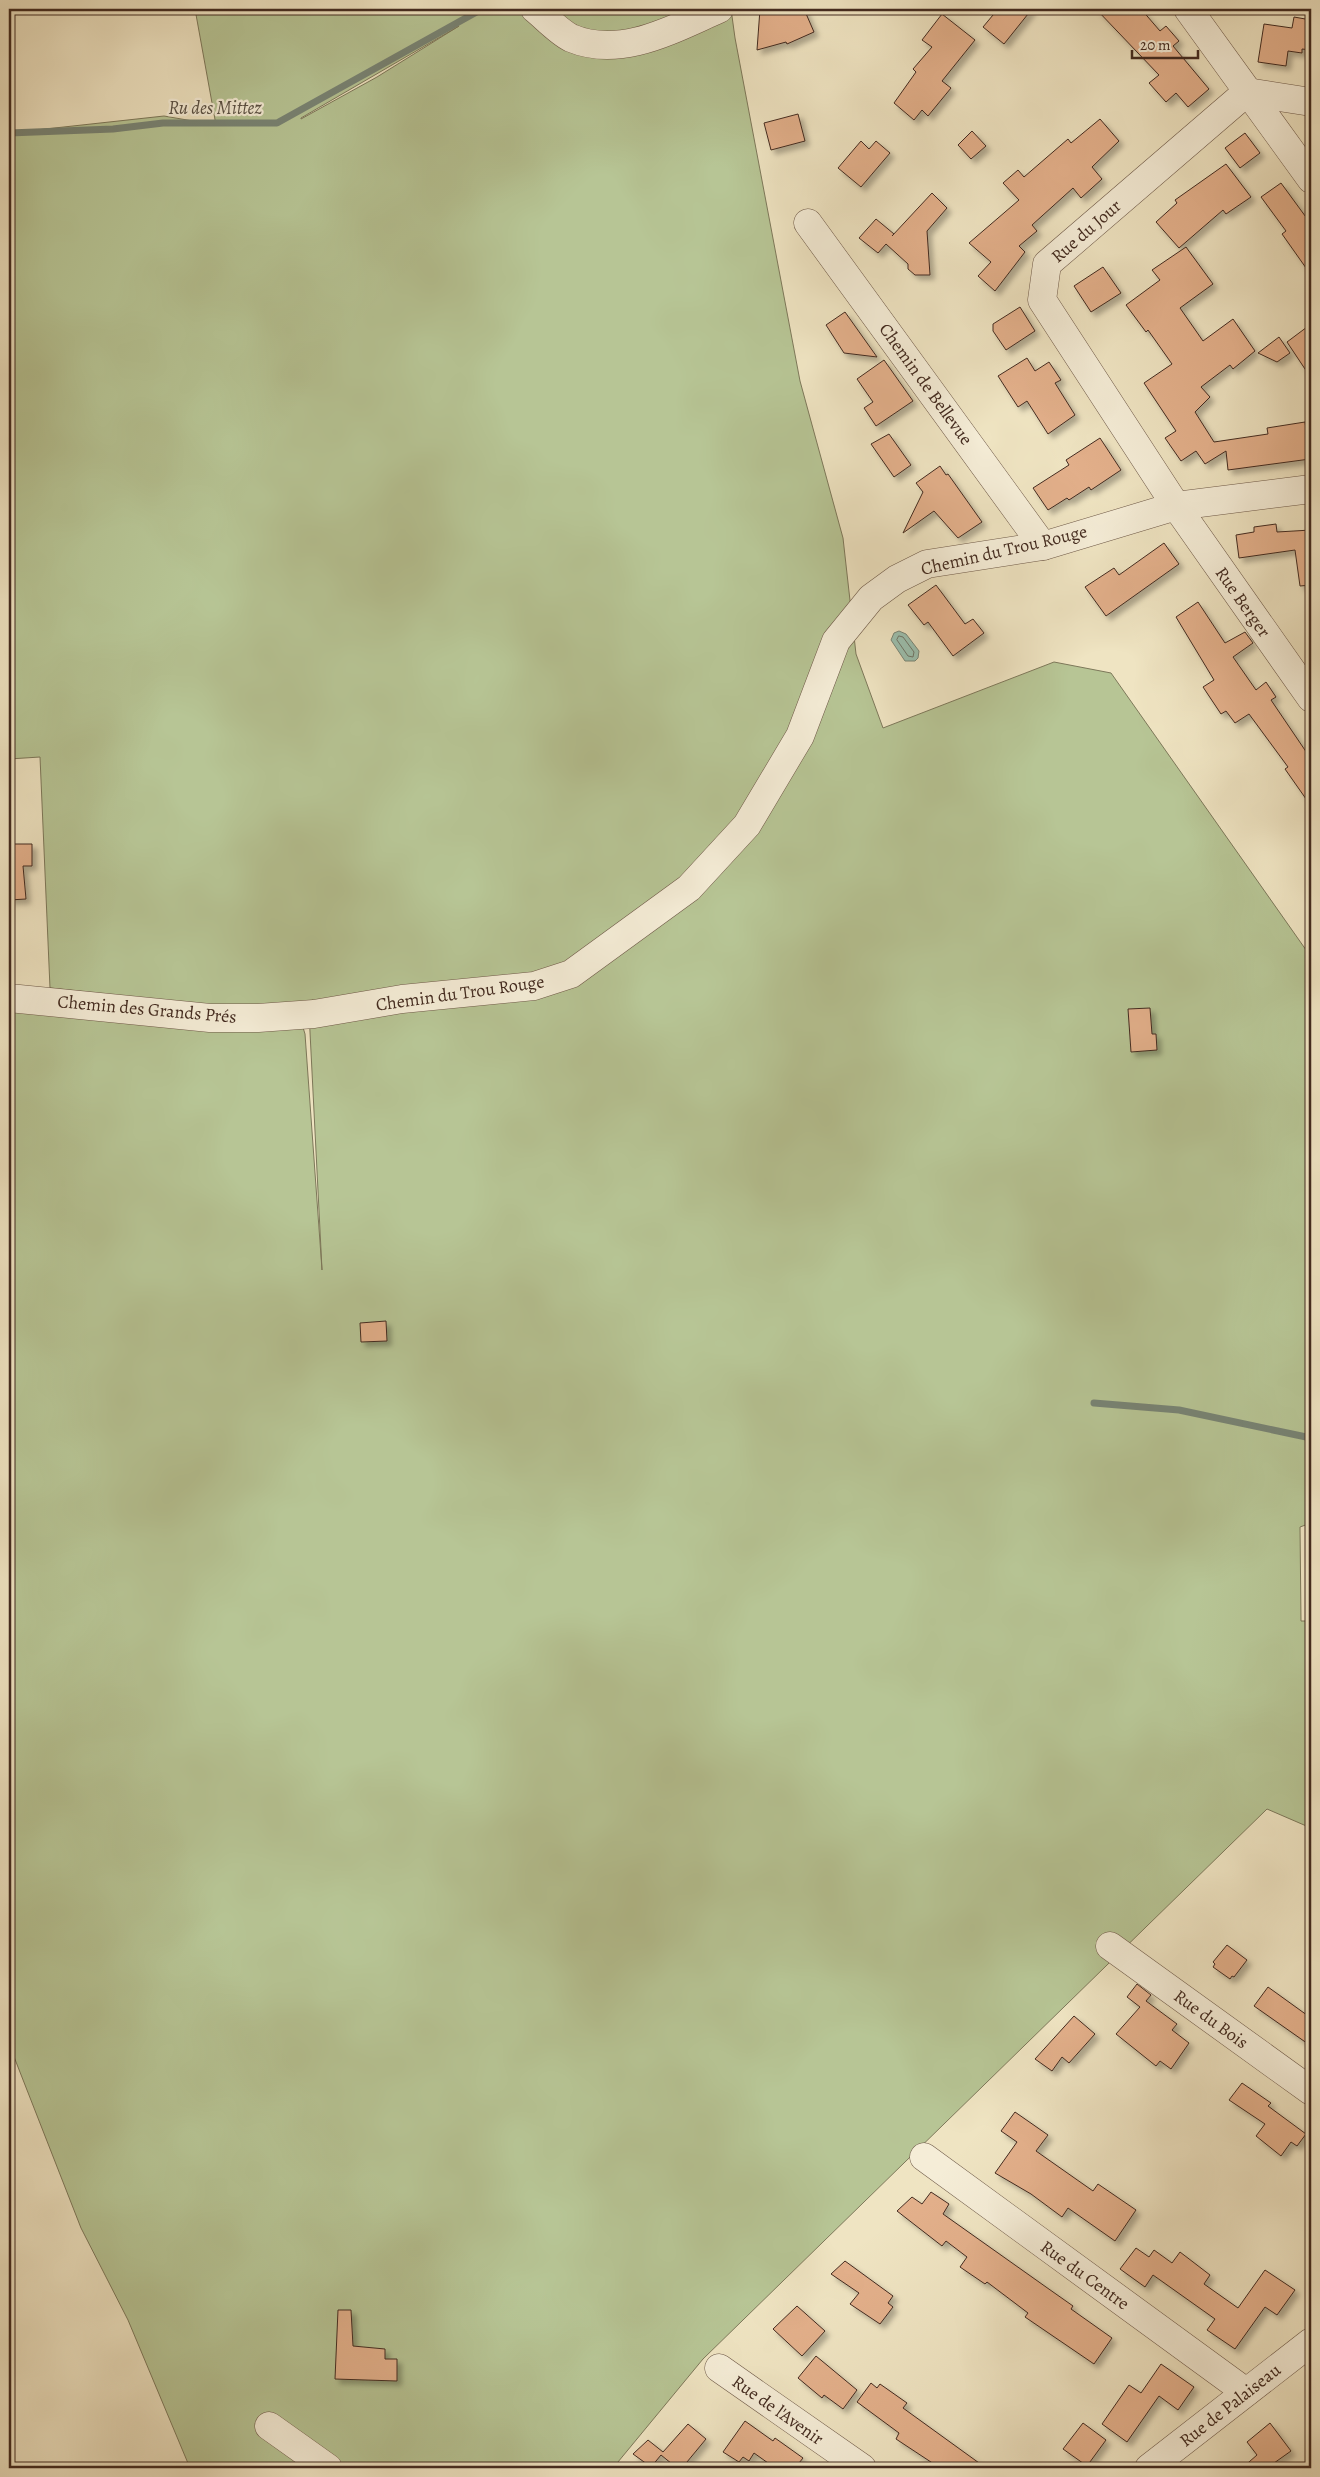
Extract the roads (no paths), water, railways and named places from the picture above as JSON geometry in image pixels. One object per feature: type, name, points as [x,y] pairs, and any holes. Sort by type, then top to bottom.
[{"type":"street","points":[[535,9],[570,37],[601,46],[636,42],[719,9]]},
{"type":"street","points":[[1188,9],[1311,179]]},
{"type":"street","points":[[1247,92],[1311,102]]},
{"type":"street","name":"Rue du Jour","points":[[1176,506],[1042,300],[1048,264],[1247,92]]},
{"type":"street","name":"Chemin de Bellevue","points":[[808,223],[1030,547]]},
{"type":"street","name":"Chemin du Trou Rouge","points":[[314,1014],[402,999],[534,986],[571,974],[688,888],[747,825],[800,736],[836,641],[871,598],[897,578],[927,564],[1030,547],[1176,506],[1311,489]]},
{"type":"street","name":"Rue Berger","points":[[1176,506],[1311,698]]},
{"type":"street","name":"Chemin des Grands Prés","points":[[9,998],[210,1018],[258,1018],[314,1014]]},
{"type":"street","name":"Rue du Bois","points":[[1110,1946],[1311,2091]]},
{"type":"street","name":"Rue du Centre","points":[[924,2157],[1246,2392]]},
{"type":"street","name":"Rue de Palaiseau","points":[[1149,2468],[1311,2342]]},
{"type":"street","name":"Rue de l'Avenir","points":[[719,2368],[862,2468]]},
{"type":"street","points":[[268,2426],[328,2468]]},
{"type":"water","points":[[899,631],[906,634],[919,651],[918,658],[915,661],[905,661],[891,640],[894,633]]},
{"type":"waterway","name":"Ru des Mittez","points":[[9,133],[113,129],[163,123],[277,123],[482,9]]},
{"type":"waterway","points":[[1094,1403],[1179,1410],[1311,1438]]}]
